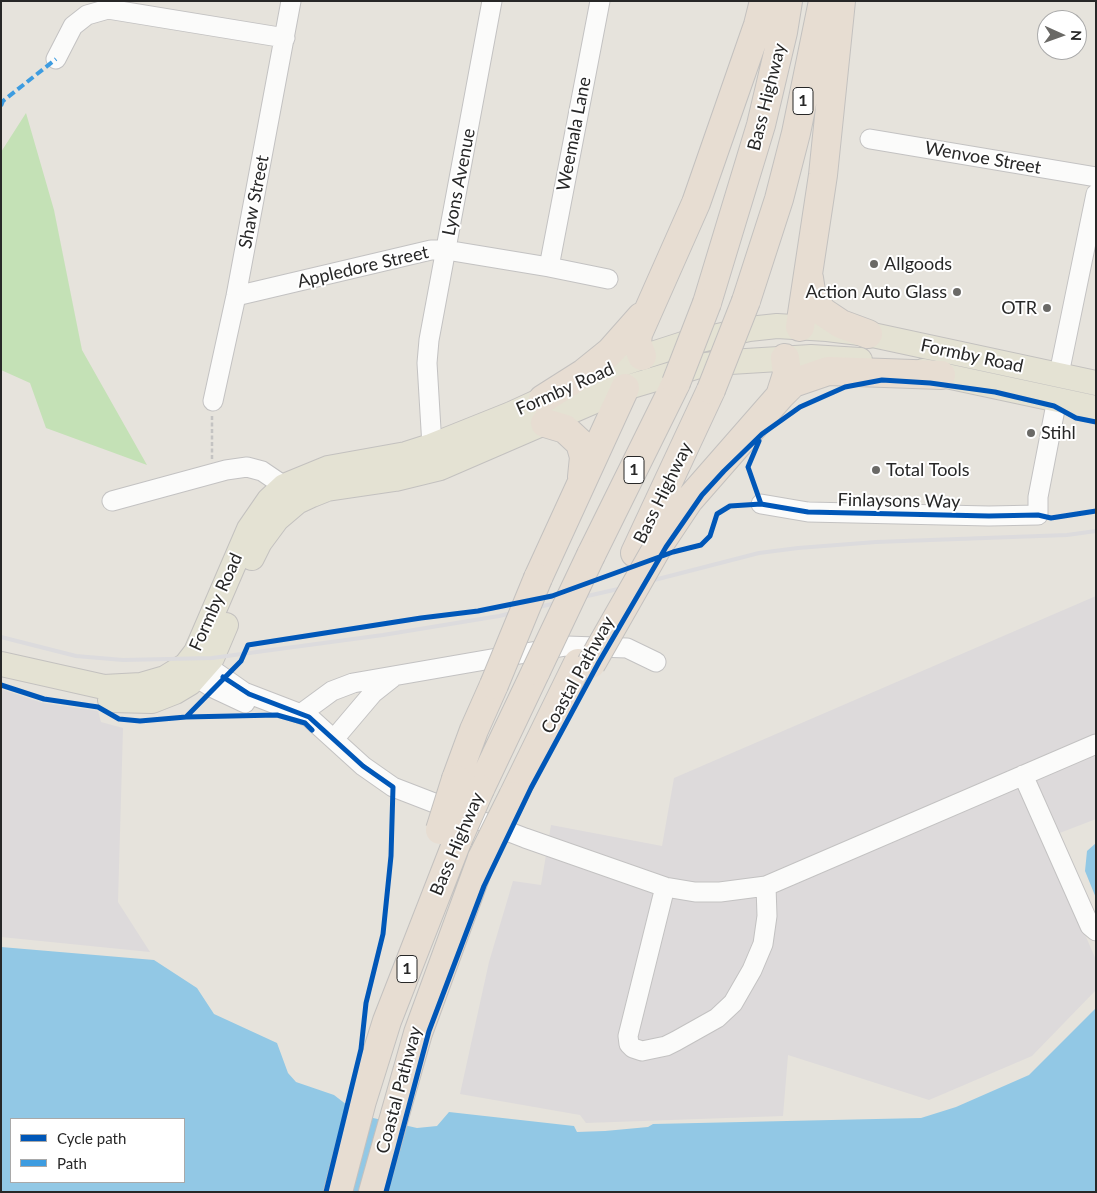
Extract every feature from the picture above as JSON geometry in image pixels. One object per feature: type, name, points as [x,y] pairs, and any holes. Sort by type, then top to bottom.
[{"type":"highway","points":[[642,356],[637,343],[638,334],[696,203],[758,25],[764,1]]},
{"type":"highway","name":"Bass Highway","points":[[468,784],[536,671],[676,383],[707,303],[761,125],[783,32],[788,1]]},
{"type":"highway","name":"Bass Highway","points":[[373,1192],[418,1033],[482,858],[646,550],[746,300],[779,199],[796,133],[823,1]]},
{"type":"highway","points":[[800,327],[810,271],[823,174],[842,1]]},
{"type":"highway","points":[[810,271],[810,294],[818,307],[834,320],[868,334]]},
{"type":"highway","points":[[580,483],[584,465],[584,451],[580,443],[544,411],[584,373],[610,352],[632,329],[656,292]]},
{"type":"highway","points":[[774,356],[787,374],[780,396]]},
{"type":"highway","points":[[646,550],[793,383],[828,371],[941,375]]},
{"type":"highway","points":[[338,1192],[362,1101],[377,1028],[468,784],[474,730],[538,578],[625,388]]},
{"type":"main road","name":"Formby Road","points":[[290,494],[395,479],[433,470],[458,461],[642,356],[749,329],[800,327],[868,334],[1096,383]]},
{"type":"main road","points":[[708,338],[756,340],[774,356],[788,343],[800,327]]},
{"type":"main road","points":[[625,388],[642,356],[664,368],[699,366]]},
{"type":"main road","name":"Formby Road","points":[[36,673],[77,693],[118,701],[146,702],[175,692],[223,634],[260,542],[277,519],[290,494],[333,466],[406,454],[699,366],[774,356],[854,359],[941,375],[1096,408]]},
{"type":"main road","points":[[1057,399],[1059,374]]},
{"type":"main road","points":[[441,442],[458,461]]},
{"type":"main road","points":[[433,470],[441,442]]},
{"type":"main road","points":[[1,664],[36,673]]},
{"type":"main road","name":"Formby Road","points":[[36,673],[104,686],[124,687],[155,682],[194,667]]},
{"type":"street","name":"Shaw Street","points":[[212,401],[236,296],[291,1]]},
{"type":"street","name":"Lyons Avenue","points":[[441,442],[427,363],[429,340],[492,1]]},
{"type":"street","name":"Weemala Lane","points":[[549,267],[600,1]]},
{"type":"street","points":[[56,59],[73,26],[87,15],[108,9],[285,38]]},
{"type":"street","name":"Wenvoe Street","points":[[870,139],[1096,177]]},
{"type":"street","points":[[1059,374],[1096,194]]},
{"type":"street","name":"Appledore Street","points":[[236,296],[431,250],[446,250],[608,279]]},
{"type":"street","name":"Finlaysons Way","points":[[760,504],[808,512],[989,516],[1038,515],[1038,497],[1057,399]]},
{"type":"street","points":[[112,502],[237,468],[255,468],[290,494]]},
{"type":"street","points":[[175,692],[196,694],[234,705],[298,711],[342,686],[566,646],[627,648],[656,662]]},
{"type":"street","points":[[194,667],[233,699],[259,706]]},
{"type":"street","points":[[194,667],[244,692],[298,711],[317,723],[362,766],[393,787],[525,838],[665,887],[695,892],[720,892],[766,886],[1096,744]]},
{"type":"street","points":[[334,739],[373,692],[396,676]]},
{"type":"street","points":[[1023,775],[1090,926],[1096,931]]},
{"type":"street","points":[[665,887],[628,1036],[629,1044],[633,1048],[642,1051],[666,1046],[676,1041],[717,1018],[733,1003],[752,970],[763,944],[767,916],[766,886]]},
{"type":"path","points":[[212,401],[212,475]]},
{"type":"shaded area","points":[[1096,596],[1096,819],[1044,839],[1096,960],[1096,990],[1032,1056],[929,1100],[788,1055],[783,1116],[586,1123],[580,1115],[460,1094],[489,962],[513,881],[541,885],[551,825],[662,846],[674,778]]},
{"type":"shaded area","points":[[1,689],[43,703],[98,711],[101,722],[123,728],[118,902],[150,952],[1,937]]},
{"type":"green space","points":[[26,113],[54,210],[82,350],[147,465],[46,428],[30,383],[1,370],[1,152]]},
{"type":"water","points":[[1096,843],[1096,898],[1085,871],[1087,851]]},
{"type":"water","points":[[1,947],[154,960],[197,988],[214,1014],[277,1043],[288,1073],[296,1082],[334,1095],[360,1115],[417,1128],[437,1126],[449,1112],[574,1126],[577,1132],[648,1127],[653,1124],[921,1118],[956,1107],[1029,1075],[1096,1008],[1096,1192],[1,1192]]},
{"type":"railway","points":[[1,637],[76,656],[123,660],[212,658],[383,635],[499,616],[627,587],[759,553],[876,542],[1067,535],[1096,531]]},
{"type":"marked path","points":[[1,106],[3,101],[56,59]]},
{"type":"cycle path","name":"Coastal Pathway","points":[[386,1192],[429,1031],[484,886],[531,788],[599,662],[666,547],[702,495],[724,471],[762,434],[800,407],[845,387],[882,380],[930,383],[995,392],[1054,406],[1076,418],[1096,422]]},
{"type":"cycle path","points":[[759,441],[748,467],[761,504]]},
{"type":"cycle path","points":[[1,685],[44,699],[98,707],[119,719],[140,721],[186,717],[241,661],[248,645],[478,611],[552,596],[673,552],[701,545],[710,536],[717,514],[730,506],[761,504],[808,512],[989,516],[1038,515],[1051,518],[1096,511]]},
{"type":"cycle path","points":[[223,677],[249,694],[309,717],[363,766],[393,787],[391,856],[383,934],[366,1003],[361,1049],[326,1192]]},
{"type":"cycle path","points":[[186,717],[277,715],[305,723],[312,730]]},
{"type":"place","name":"Allgoods","points":[[874,264]]},
{"type":"place","name":"Action Auto Glass","points":[[957,292]]},
{"type":"place","name":"OTR","points":[[1047,308]]},
{"type":"place","name":"Stihl","points":[[1031,433]]},
{"type":"place","name":"Total Tools","points":[[876,470]]}]
